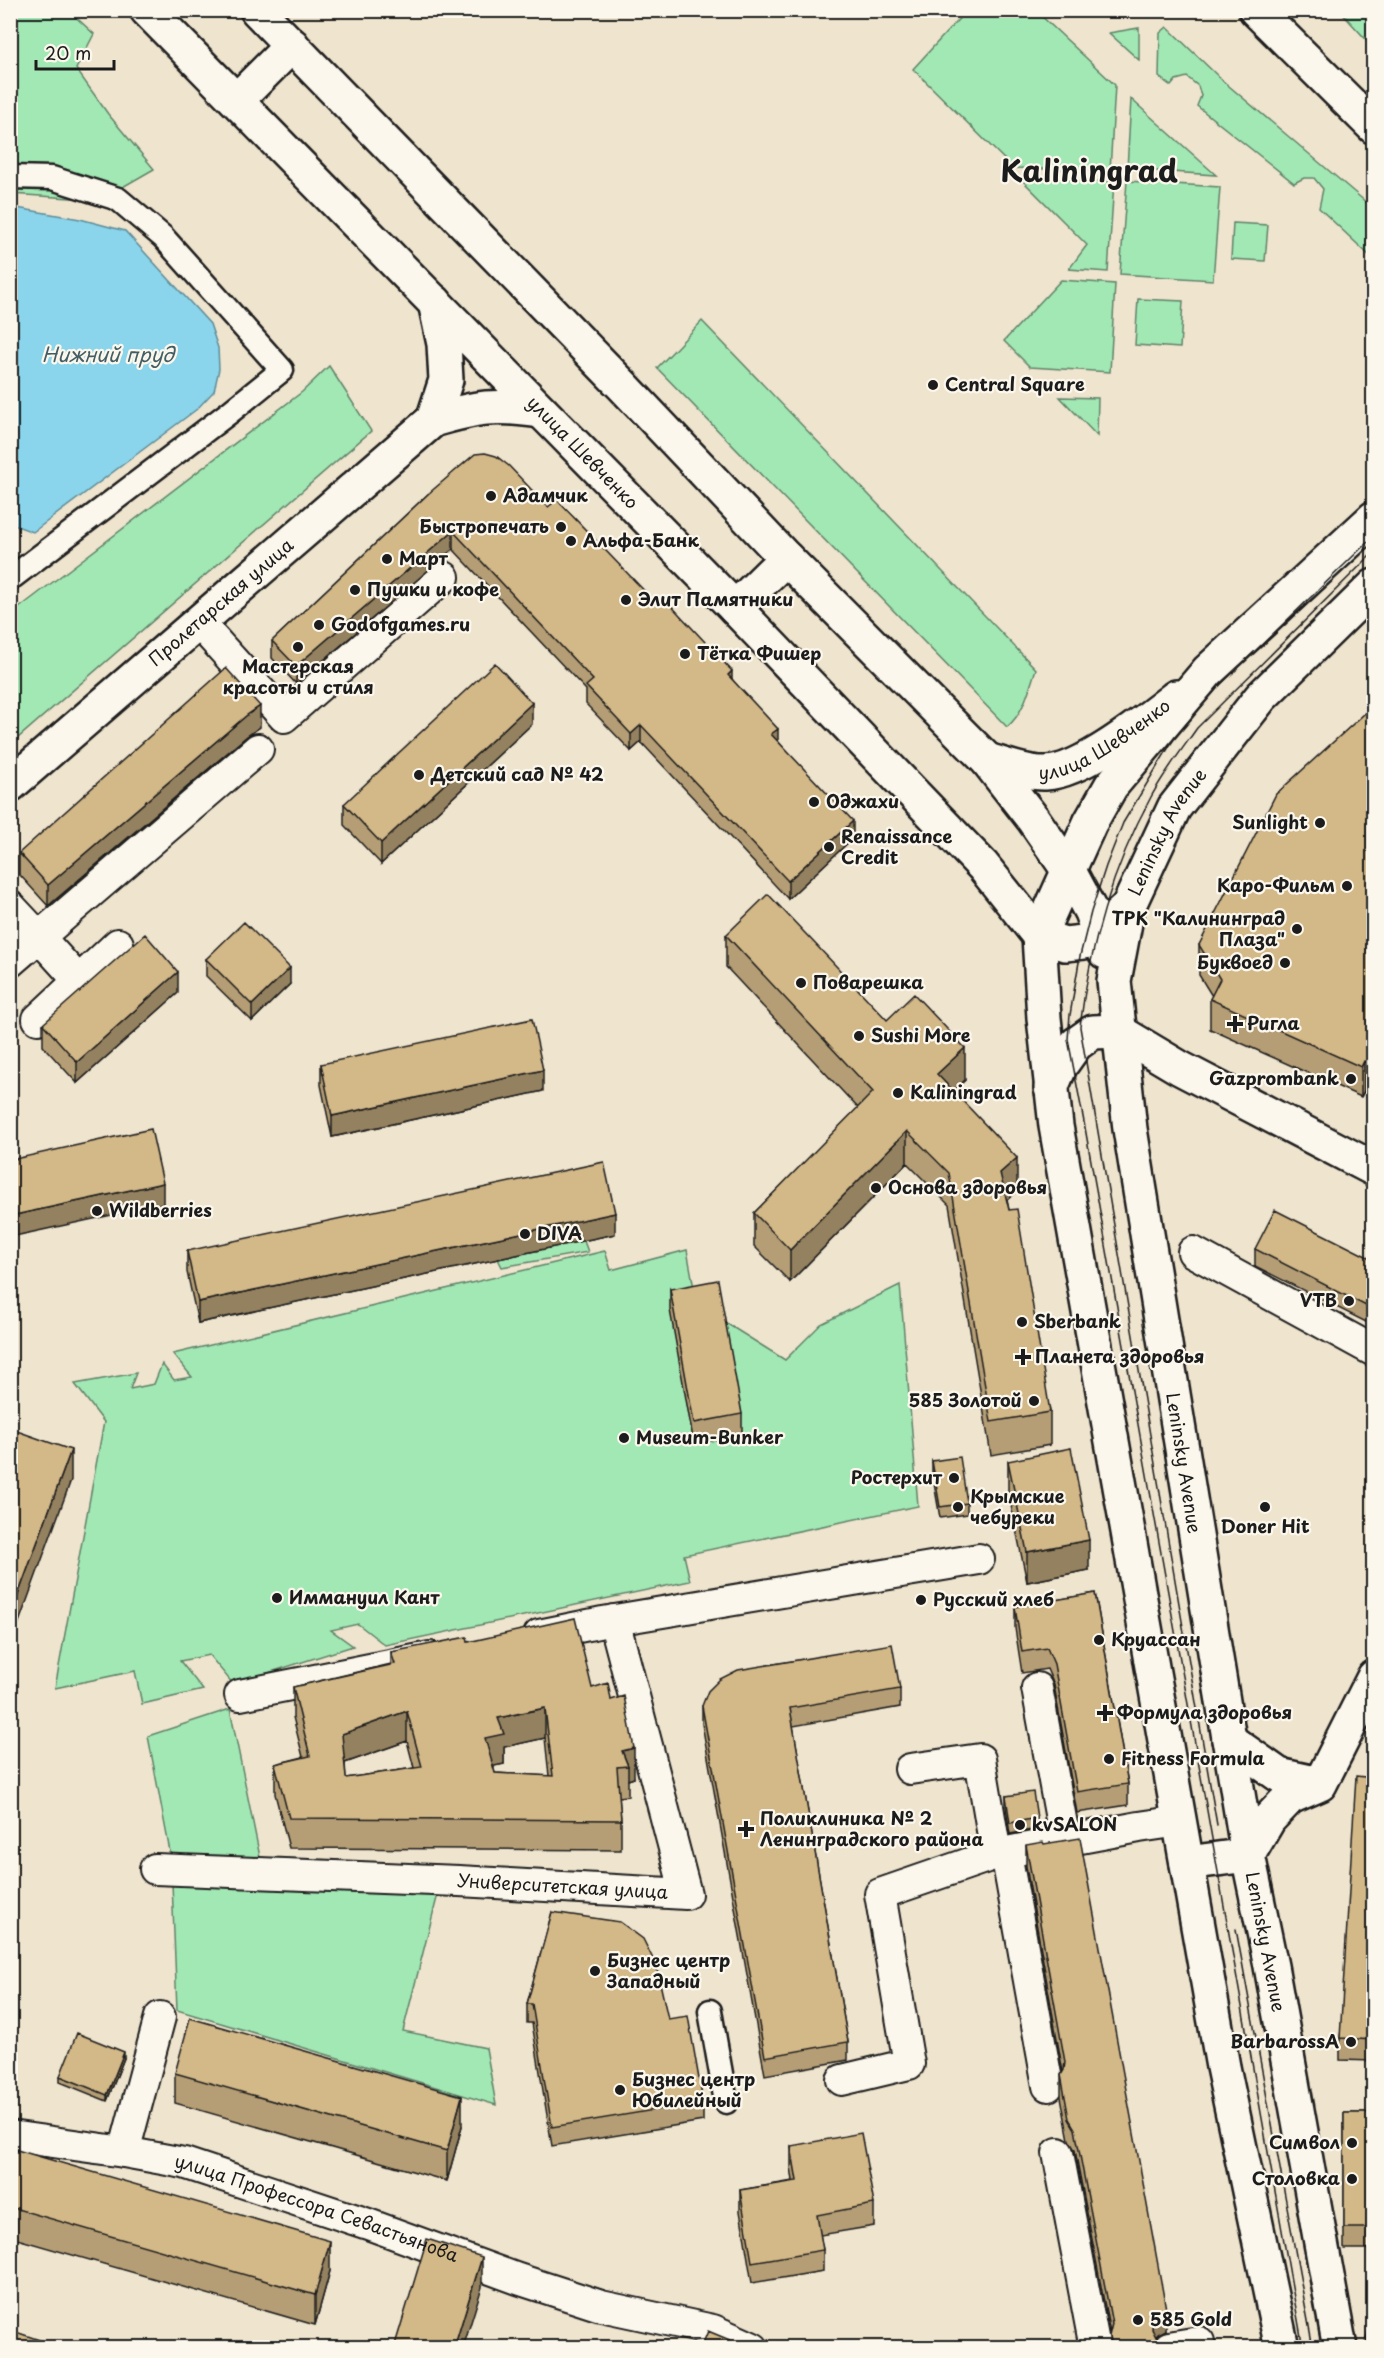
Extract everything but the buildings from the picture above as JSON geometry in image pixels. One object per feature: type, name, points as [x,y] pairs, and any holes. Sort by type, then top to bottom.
[{"type":"main road","name":"улица Шевченко","points":[[147,10],[735,608],[983,866],[1039,936]]},
{"type":"main road","points":[[257,10],[623,386],[786,558],[987,760],[1034,819],[1069,871],[1091,912],[1114,981]]},
{"type":"main road","points":[[1256,10],[1374,127]]},
{"type":"main road","points":[[1285,10],[1374,98]]},
{"type":"main road","points":[[237,100],[292,45]]},
{"type":"main road","points":[[433,420],[446,380],[444,344],[435,302]]},
{"type":"main road","name":"Пролетарская улица","points":[[10,785],[433,420],[472,408],[510,406],[541,411]]},
{"type":"main road","points":[[1282,2348],[1223,2067],[1051,1088],[1039,936],[1090,823],[1111,786],[1208,671],[1374,518]]},
{"type":"main road","points":[[735,608],[786,558]]},
{"type":"main road","name":"Leninsky Avenue","points":[[1340,2348],[1271,1966],[1248,1855],[1132,1141],[1114,981],[1128,907],[1174,808],[1260,697],[1374,586]]},
{"type":"main road","name":"улица Шевченко","points":[[987,760],[1044,773],[1060,772],[1098,753],[1135,729],[1208,671]]},
{"type":"main road","points":[[1039,936],[1065,944],[1084,942],[1099,933],[1128,907]]},
{"type":"main road","points":[[1051,1088],[1061,1065],[1076,1044],[1093,1032],[1118,1031],[1180,1068],[1374,1169]]},
{"type":"main road","points":[[1187,1863],[1248,1855],[1269,1819],[1290,1797],[1320,1784],[1370,1694]]},
{"type":"main road","points":[[1229,1740],[1279,1775],[1320,1784]]},
{"type":"street","points":[[10,177],[52,178],[118,199],[163,237],[282,370],[10,579]]},
{"type":"street","points":[[199,623],[284,717],[444,577]]},
{"type":"street","points":[[10,962],[258,749]]},
{"type":"street","points":[[10,906],[79,981]]},
{"type":"street","points":[[38,1019],[118,944]]},
{"type":"street","points":[[1193,1252],[1374,1351]]},
{"type":"street","points":[[510,1641],[614,1620],[979,1559]]},
{"type":"street","name":"Университетская улица","points":[[155,1869],[459,1881],[686,1894],[614,1620]]},
{"type":"street","points":[[240,1695],[451,1652]]},
{"type":"street","points":[[1037,1688],[1065,1841]]},
{"type":"street","points":[[910,1769],[980,1759],[1048,2086]]},
{"type":"street","points":[[842,2080],[909,2064],[880,1894],[1001,1854],[1180,1821]]},
{"type":"street","points":[[710,2011],[726,2102]]},
{"type":"street","points":[[124,2152],[160,2018]]},
{"type":"street","name":"улица Профессора Севастьянова","points":[[10,2136],[184,2163],[368,2224],[518,2280],[600,2306],[713,2330],[753,2348]]},
{"type":"street","points":[[1058,2153],[1095,2348]]},
{"type":"street","points":[[1169,2347],[1199,2342]]},
{"type":"green space","points":[[10,11],[69,11],[94,34],[76,69],[108,114],[154,169],[100,200],[11,194]]},
{"type":"green space","points":[[966,11],[1013,11],[1017,14],[1020,11],[1036,11],[1115,85],[1110,171],[1013,168],[913,69]]},
{"type":"green space","points":[[1340,11],[1373,11],[1373,47]]},
{"type":"green space","points":[[1167,27],[1223,81],[1373,208],[1373,255],[1371,257],[1319,208],[1323,189],[1314,178],[1304,178],[1294,183],[1197,106],[1201,96],[1198,86],[1187,77],[1176,80],[1171,86],[1159,77],[1160,33]]},
{"type":"green space","points":[[1139,28],[1139,60],[1109,33]]},
{"type":"green space","points":[[1131,99],[1216,175],[1127,169]]},
{"type":"green space","points":[[1019,177],[1114,182],[1108,272],[1069,269],[1087,245]]},
{"type":"green space","points":[[1127,181],[1220,187],[1213,280],[1120,274]]},
{"type":"green space","points":[[1233,223],[1268,225],[1265,261],[1231,259]]},
{"type":"green space","points":[[1061,280],[1115,284],[1110,372],[1030,367],[1004,341]]},
{"type":"green space","points":[[1138,299],[1183,301],[1180,348],[1135,345]]},
{"type":"green space","points":[[702,321],[1036,669],[1022,708],[1007,727],[657,368]]},
{"type":"green space","points":[[329,366],[371,431],[11,744],[11,614],[302,392]]},
{"type":"green space","points":[[1060,397],[1098,398],[1097,436]]},
{"type":"green space","points":[[577,1222],[588,1252],[502,1267],[490,1243]]},
{"type":"green space","points":[[687,1250],[697,1305],[785,1360],[821,1324],[900,1285],[918,1506],[684,1555],[690,1581],[385,1645],[358,1624],[331,1630],[353,1646],[233,1684],[209,1655],[180,1661],[203,1690],[142,1704],[135,1671],[55,1688],[104,1422],[75,1384],[136,1373],[130,1389],[154,1384],[162,1364],[174,1380],[192,1377],[173,1354],[605,1251],[611,1270]]},
{"type":"green space","points":[[230,1709],[265,1882],[439,1890],[403,2031],[486,2048],[496,2105],[177,2010],[171,1857],[148,1736]]},
{"type":"water","name":"Нижний пруд","points":[[11,207],[80,219],[125,231],[210,324],[218,348],[219,369],[214,391],[197,409],[33,532],[11,524]]},
{"type":"tram line","points":[[1303,2348],[1068,1039],[1080,956],[1106,866],[1123,823],[1175,737],[1219,686],[1374,536]]},
{"type":"tram line","points":[[1217,1825],[1080,1027],[1096,938],[1114,880],[1137,823],[1161,779],[1197,728],[1374,552]]},
{"type":"tram line","points":[[1236,1929],[1313,2348]]},
{"type":"place","name":"Central Square","points":[[933,385]]},
{"type":"place","name":"Адамчик","points":[[491,496]]},
{"type":"place","name":"Быстропечать","points":[[561,527]]},
{"type":"place","name":"Альфа-Банк","points":[[571,541]]},
{"type":"place","name":"Март","points":[[387,559]]},
{"type":"place","name":"Пушки и кофе","points":[[355,590]]},
{"type":"place","name":"Элит Памятники","points":[[626,600]]},
{"type":"place","name":"Godofgames.ru","points":[[319,625]]},
{"type":"place","name":"Мастерская красоты и стиля","points":[[298,647]]},
{"type":"place","name":"Тётка Фишер","points":[[685,654]]},
{"type":"place","name":"Детский сад № 42","points":[[419,775]]},
{"type":"place","name":"Оджахи","points":[[814,802]]},
{"type":"place","name":"Sunlight","points":[[1320,823]]},
{"type":"place","name":"Renaissance Credit","points":[[829,847]]},
{"type":"place","name":"Каро-Фильм","points":[[1347,886]]},
{"type":"place","name":"ТРК \"Калининград Плаза\"","points":[[1297,929]]},
{"type":"place","name":"Буквоед","points":[[1285,963]]},
{"type":"place","name":"Поварешка","points":[[801,983]]},
{"type":"place","name":"Ригла","points":[[1235,1024]]},
{"type":"place","name":"Sushi More","points":[[859,1036]]},
{"type":"place","name":"Gazprombank","points":[[1351,1079]]},
{"type":"place","name":"Kaliningrad","points":[[898,1093]]},
{"type":"place","name":"Основа здоровья","points":[[876,1188]]},
{"type":"place","name":"Wildberries","points":[[97,1211]]},
{"type":"place","name":"DIVA","points":[[525,1234]]},
{"type":"place","name":"VTB","points":[[1349,1301]]},
{"type":"place","name":"Sberbank","points":[[1022,1322]]},
{"type":"place","name":"Планета здоровья","points":[[1023,1357]]},
{"type":"place","name":"585 Золотой","points":[[1034,1401]]},
{"type":"place","name":"Museum-Bunker","points":[[624,1438]]},
{"type":"place","name":"Ростерхит","points":[[954,1478]]},
{"type":"place","name":"Крымские чебуреки","points":[[958,1507]]},
{"type":"place","name":"Doner Hit","points":[[1265,1507]]},
{"type":"place","name":"Иммануил Кант","points":[[277,1598]]},
{"type":"place","name":"Русский хлеб","points":[[921,1600]]},
{"type":"place","name":"Круассан","points":[[1099,1640]]},
{"type":"place","name":"Формула здоровья","points":[[1105,1713]]},
{"type":"place","name":"Fitness Formula","points":[[1109,1759]]},
{"type":"place","name":"kvSALON","points":[[1020,1825]]},
{"type":"place","name":"Поликлиника № 2 Ленинградского района","points":[[746,1829]]},
{"type":"place","name":"Бизнес центр Западный","points":[[595,1971]]},
{"type":"place","name":"BarbarossA","points":[[1351,2042]]},
{"type":"place","name":"Бизнес центр Юбилейный","points":[[620,2090]]},
{"type":"place","name":"Символ","points":[[1352,2143]]},
{"type":"place","name":"Столовка","points":[[1352,2179]]},
{"type":"place","name":"585 Gold","points":[[1138,2320]]},
{"type":"district","name":"Kaliningrad","points":[[1089,172]]}]
